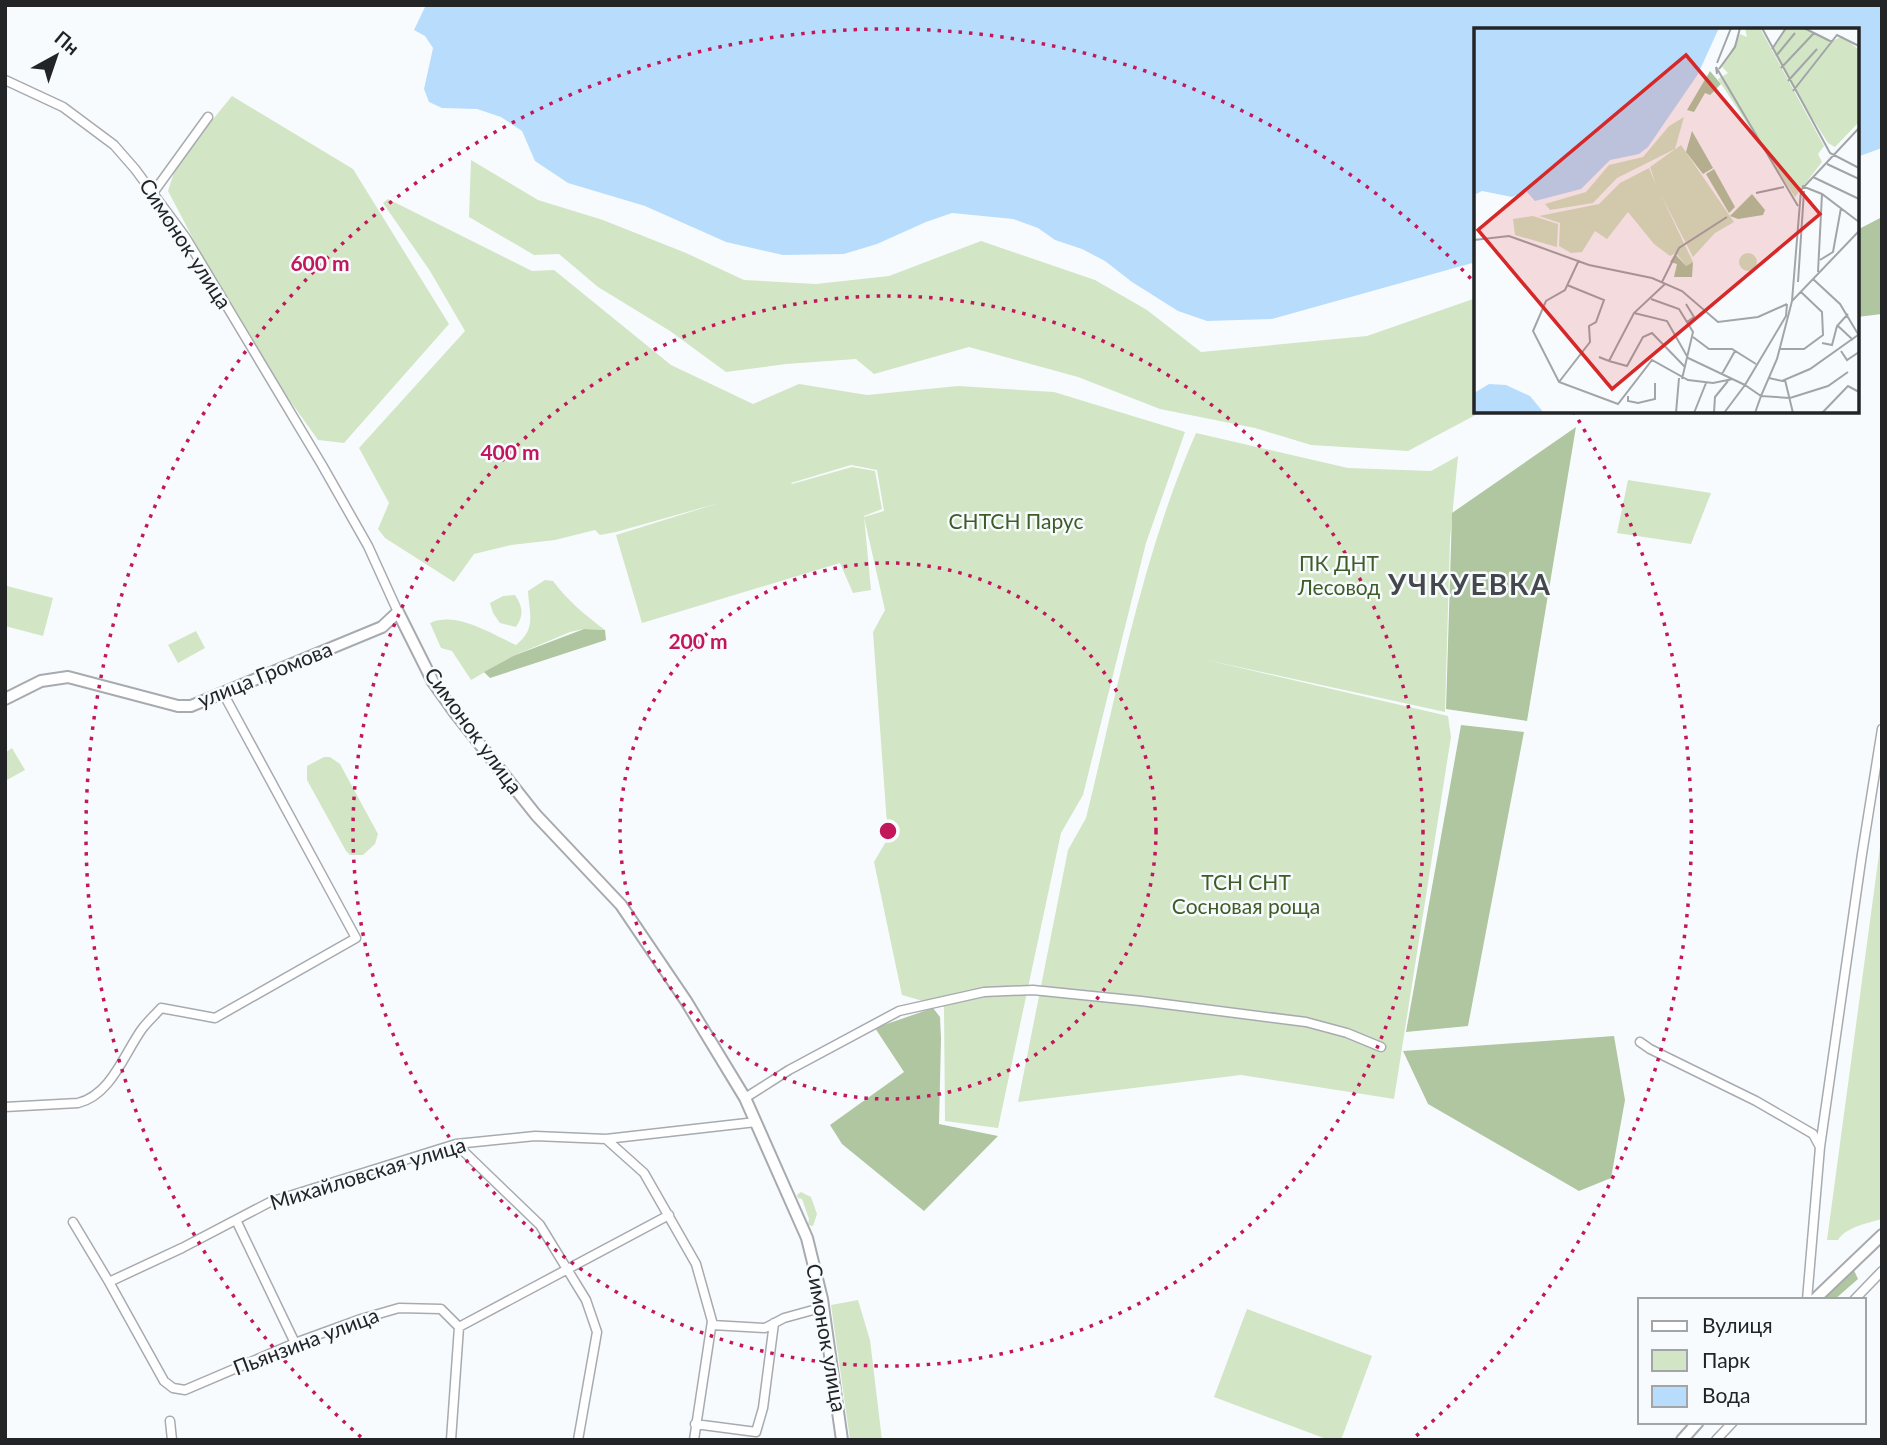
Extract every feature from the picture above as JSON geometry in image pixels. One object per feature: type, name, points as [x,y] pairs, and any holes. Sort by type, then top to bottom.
[{"type":"street","name":"Симонок улица","points":[[5,80],[63,107],[114,145],[153,193],[186,238],[322,465],[368,546],[433,682],[536,815],[621,905],[686,1000],[745,1098],[807,1238],[824,1307],[842,1440]]},
{"type":"street","points":[[153,193],[208,117]]},
{"type":"street","name":"улица Громова","points":[[5,699],[41,681],[68,677],[191,706],[382,627],[398,612]]},
{"type":"street","points":[[5,1107],[78,1104],[90,1100],[104,1088],[143,1027],[161,1008],[215,1018],[356,938],[223,694]]},
{"type":"street","points":[[1807,1298],[1820,1147],[1882,729]]},
{"type":"street","points":[[745,1098],[789,1070],[900,1011],[984,992],[1033,990],[1306,1022],[1381,1047]]},
{"type":"street","points":[[1640,1042],[1756,1101],[1813,1134],[1820,1147]]},
{"type":"street","name":"Михайловская улица","points":[[109,1282],[270,1202],[456,1144],[535,1136],[606,1139],[756,1122]]},
{"type":"street","points":[[606,1139],[644,1173],[696,1264],[712,1325],[694,1440]]},
{"type":"street","points":[[456,1144],[540,1225],[586,1300],[597,1332],[578,1440]]},
{"type":"street","points":[[451,1440],[459,1327],[669,1215]]},
{"type":"street","points":[[236,1220],[295,1343]]},
{"type":"street","points":[[73,1222],[109,1282]]},
{"type":"street","points":[[1816,1298],[1882,1235]]},
{"type":"street","points":[[1856,1298],[1882,1271]]},
{"type":"street","name":"Пьянзина улица","points":[[109,1282],[164,1381],[173,1388],[185,1390],[295,1343],[399,1308],[441,1309],[459,1327]]},
{"type":"street","points":[[712,1325],[765,1328],[784,1318],[824,1307]]},
{"type":"street","points":[[695,1424],[756,1432],[774,1323]]},
{"type":"street","points":[[170,1421],[172,1440]]},
{"type":"street","points":[[1716,1440],[1731,1424]]},
{"type":"green space","points":[[232,96],[353,169],[449,324],[344,443],[318,440],[246,339],[168,191],[177,163]]},
{"type":"green space","points":[[471,160],[538,200],[603,220],[686,253],[744,280],[816,284],[889,276],[981,241],[1095,280],[1147,310],[1201,352],[1367,336],[1474,299],[1474,413],[1479,413],[1408,451],[1311,445],[1255,428],[1160,409],[1078,377],[969,347],[874,374],[856,359],[726,372],[670,331],[598,287],[559,254],[534,255],[469,217]]},
{"type":"green space","name":"СНТСН Парус","points":[[388,199],[532,271],[554,270],[671,365],[753,404],[799,384],[867,395],[958,386],[1054,392],[1185,432],[1146,543],[1083,795],[1061,833],[998,1128],[945,1121],[944,1007],[902,995],[874,862],[888,838],[873,632],[885,610],[864,518],[871,590],[853,593],[840,563],[642,623],[616,535],[719,503],[616,532],[600,535],[595,530],[474,554],[454,582],[385,538],[378,529],[389,503],[359,448],[465,331],[430,271],[383,203]],"holes":[[[851,465],[877,470],[884,511],[864,517],[882,509],[875,471],[852,467],[791,483]]]},
{"type":"green space","points":[[1882,217],[1882,314],[1859,317],[1859,229]]},
{"type":"green space","points":[[1576,427],[1527,721],[1446,709],[1452,513]]},
{"type":"green space","name":"ТСН СНТ Сосновая роща","points":[[1196,433],[1348,468],[1431,471],[1458,456],[1450,539],[1445,712],[1202,659],[1448,716],[1451,737],[1394,1099],[1241,1075],[1018,1102],[1068,850],[1086,818],[1146,574],[1177,479]]},
{"type":"green space","points":[[1628,480],[1711,493],[1691,544],[1617,533]]},
{"type":"green space","points":[[545,580],[553,581],[577,607],[605,630],[584,629],[570,632],[513,656],[471,680],[452,651],[441,648],[430,623],[440,620],[462,622],[516,645],[523,639],[529,627],[528,591]]},
{"type":"green space","points":[[7,586],[53,598],[43,636],[5,626]]},
{"type":"green space","points":[[515,595],[521,611],[516,627],[500,623],[490,603],[503,596]]},
{"type":"green space","points":[[584,629],[605,630],[606,640],[490,678],[484,672],[513,656]]},
{"type":"green space","points":[[196,631],[205,648],[178,663],[168,645]]},
{"type":"green space","points":[[1461,725],[1524,732],[1468,1026],[1406,1032]]},
{"type":"green space","points":[[12,748],[25,770],[5,781],[5,753]]},
{"type":"green space","points":[[324,757],[330,757],[340,764],[378,834],[375,844],[363,855],[350,855],[346,851],[307,780],[307,766]]},
{"type":"green space","points":[[1882,832],[1882,1219],[1852,1229],[1838,1240],[1827,1240]]},
{"type":"green space","points":[[933,1008],[940,1017],[939,1124],[998,1136],[924,1211],[842,1144],[830,1125],[904,1072],[875,1028]]},
{"type":"green space","points":[[1614,1036],[1625,1100],[1611,1178],[1579,1191],[1428,1104],[1403,1051]]},
{"type":"green space","points":[[801,1192],[811,1197],[817,1214],[813,1226],[808,1225],[809,1219],[802,1199],[798,1198],[797,1195]]},
{"type":"green space","points":[[1852,1266],[1858,1279],[1836,1298],[1820,1298]]},
{"type":"green space","points":[[858,1300],[870,1340],[882,1440],[850,1440],[831,1305]]},
{"type":"green space","points":[[1247,1309],[1372,1356],[1341,1440],[1329,1440],[1214,1397]]},
{"type":"water","points":[[421,5],[1882,5],[1882,148],[1859,156],[1859,28],[1474,28],[1474,263],[1272,319],[1207,321],[1178,311],[1105,261],[1082,249],[1055,240],[1038,228],[1013,219],[952,213],[877,244],[844,254],[783,255],[726,242],[645,206],[568,183],[535,161],[522,131],[501,117],[477,109],[442,108],[429,102],[424,89],[433,48],[425,36],[414,30],[425,7]]},
{"type":"district","name":"УЧКУЕВКА","points":[[1470,585]]},
{"type":"park label","name":"ПК ДНТ Лесовод","points":[[1339,576]]}]
